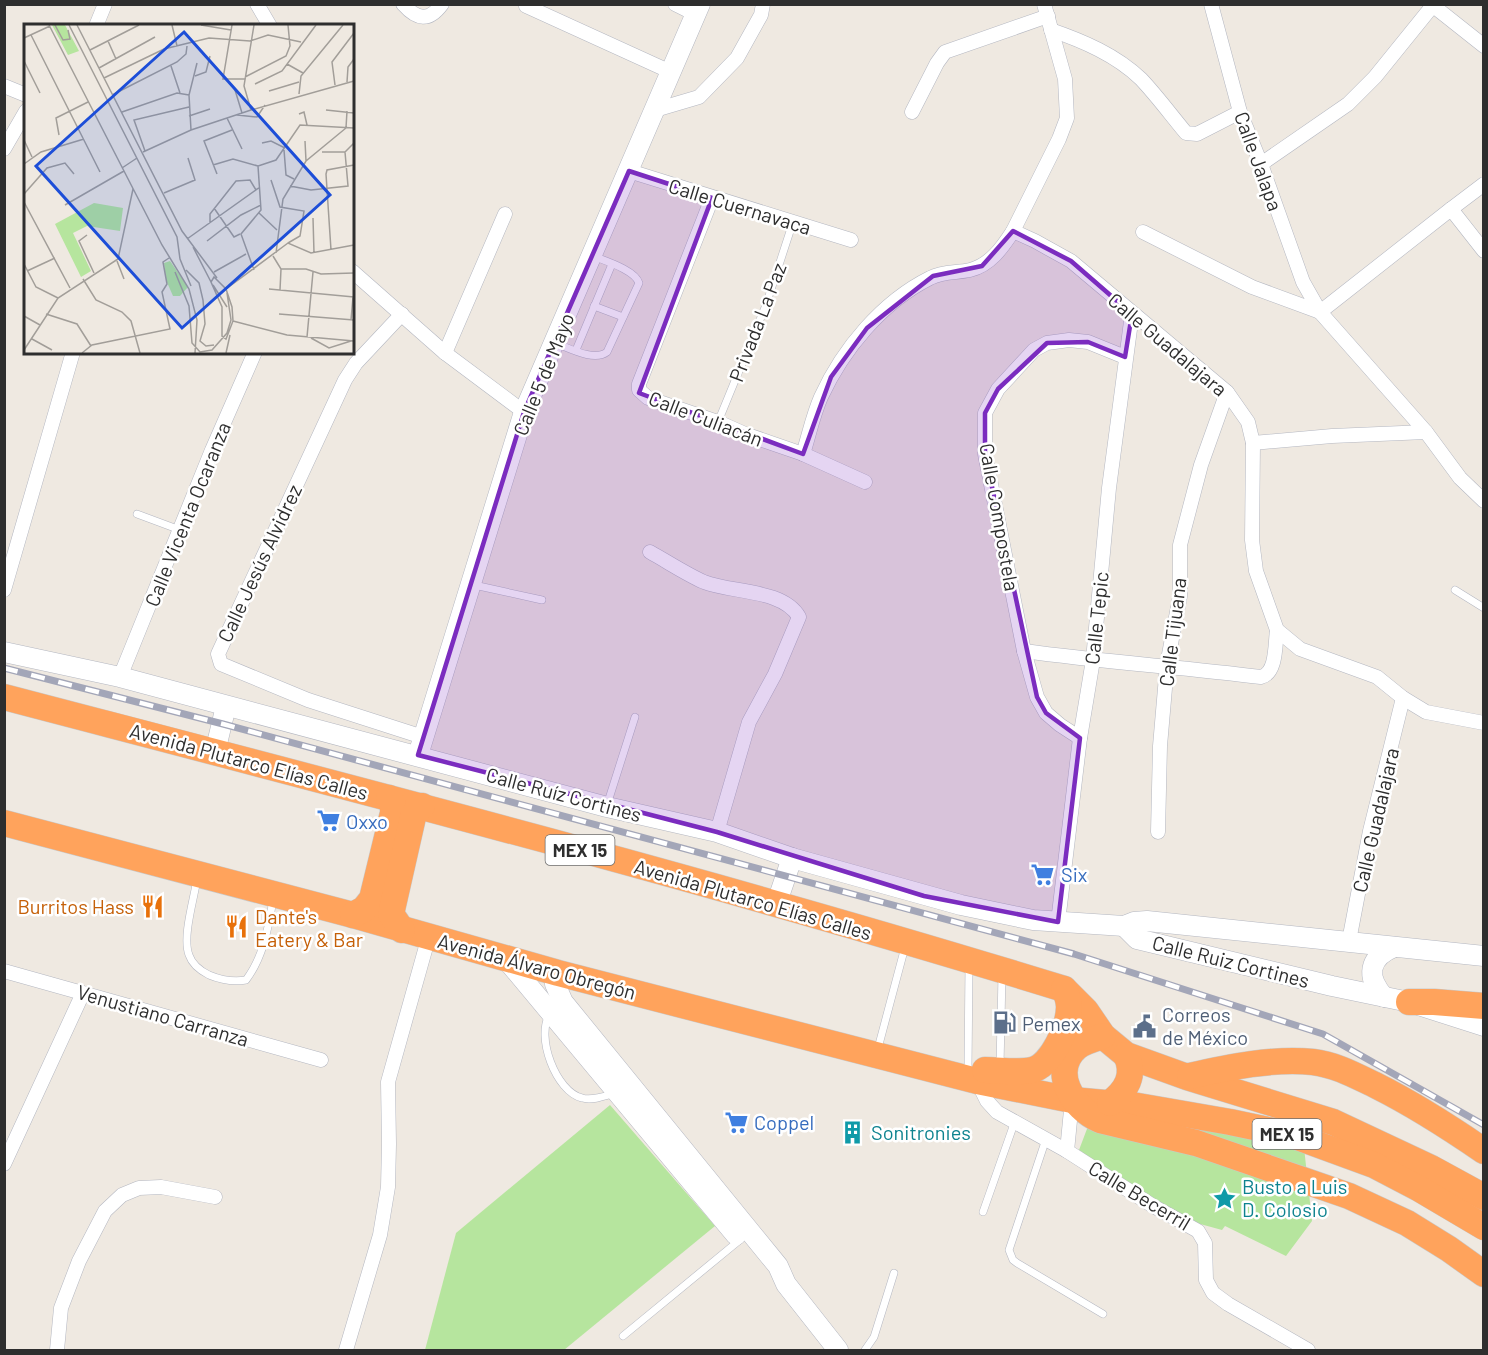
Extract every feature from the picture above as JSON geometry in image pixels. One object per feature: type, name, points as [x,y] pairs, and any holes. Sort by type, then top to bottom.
[{"type":"highway","name":"Avenida Plutarco Elías Calles","points":[[4,697],[390,798],[1064,988]]},
{"type":"highway","points":[[352,915],[364,909],[372,898],[393,813],[390,798]]},
{"type":"highway","points":[[402,930],[391,914],[413,817],[422,807]]},
{"type":"highway","name":"Avenida Álvaro Obregón","points":[[4,823],[275,894],[558,973],[931,1068],[982,1073],[1072,1100]]},
{"type":"highway","points":[[982,1073],[1032,1070],[1047,1061],[1068,1017],[1069,1002],[1064,988]]},
{"type":"highway","name":"MEX 15","points":[[1064,988],[1103,1036],[1126,1055],[1187,1077],[1333,1122],[1431,1168],[1484,1197]]},
{"type":"highway","points":[[1409,1002],[1445,1002],[1484,1006]]},
{"type":"highway","points":[[1103,1036],[1078,1047],[1067,1062],[1066,1079],[1072,1100],[1086,1113],[1100,1120],[1196,1143],[1349,1196],[1407,1223],[1484,1274]]},
{"type":"highway","points":[[1110,1103],[1125,1089],[1129,1080],[1131,1066],[1126,1055]]},
{"type":"highway","points":[[1187,1077],[1270,1062],[1295,1061],[1336,1067],[1438,1119],[1484,1151]]},
{"type":"highway","name":"MEX 15","points":[[1072,1100],[1110,1103],[1230,1122],[1318,1143],[1374,1165],[1484,1227]]},
{"type":"street","points":[[97,24],[105,4]]},
{"type":"street","points":[[257,4],[269,24]]},
{"type":"street","points":[[403,4],[417,16],[423,17],[436,12],[442,4]]},
{"type":"street","points":[[675,4],[698,9]]},
{"type":"street","points":[[655,110],[699,97],[737,58],[761,15],[763,4]]},
{"type":"street","name":"Calle Jalapa","points":[[1211,4],[1240,112],[1303,282],[1320,312],[1426,432],[1460,478],[1484,501]]},
{"type":"street","points":[[1261,164],[1348,104],[1375,76],[1432,5],[1484,46]]},
{"type":"street","points":[[526,6],[670,72]]},
{"type":"street","name":"Calle 5 de Mayo","points":[[421,746],[524,412],[698,9]]},
{"type":"street","points":[[803,454],[820,399],[831,377],[846,352],[867,328],[916,285],[933,276],[982,266],[992,258],[1013,231],[1059,139],[1067,118],[1065,79],[1046,10],[945,52],[912,112]]},
{"type":"street","points":[[1051,30],[1089,44],[1126,67],[1140,79],[1186,133],[1197,134],[1240,112]]},
{"type":"street","points":[[4,86],[24,94]]},
{"type":"street","points":[[4,149],[24,114]]},
{"type":"street","name":"Calle Cuernavaca","points":[[629,171],[851,240]]},
{"type":"street","points":[[1143,232],[1252,287],[1320,312],[1484,184]]},
{"type":"street","name":"Calle Culiacán","points":[[712,198],[639,384],[639,390],[648,399],[803,454],[866,482]]},
{"type":"street","points":[[1451,209],[1484,251]]},
{"type":"street","points":[[446,352],[505,214]]},
{"type":"street","name":"Calle Guadalajara","points":[[1013,231],[1071,261],[1225,398],[1248,422],[1253,443],[1252,540],[1254,561],[1277,630]]},
{"type":"street","points":[[354,273],[446,352],[524,412]]},
{"type":"street","name":"Calle Jesús Alvidrez","points":[[402,314],[356,363],[345,380],[218,654],[221,664],[421,746]]},
{"type":"street","name":"Calle Tepic","points":[[1058,922],[1080,738],[1093,660],[1109,488],[1132,314]]},
{"type":"street","name":"Calle Compostela","points":[[1080,738],[1046,713],[1037,697],[1024,651],[986,454],[986,413],[998,389],[1035,350],[1047,343],[1069,340],[1088,342],[1125,357]]},
{"type":"street","points":[[4,590],[73,354]]},
{"type":"street","name":"Calle Vicenta Ocaranza","points":[[120,677],[254,354]]},
{"type":"street","name":"Calle Tijuana","points":[[1158,832],[1160,746],[1167,665],[1180,602],[1179,556],[1182,535],[1201,465],[1225,398]]},
{"type":"street","points":[[1253,443],[1332,436],[1426,432]]},
{"type":"street","points":[[650,552],[705,582],[782,601],[796,611],[800,617],[776,674],[749,722],[717,832]]},
{"type":"street","points":[[1024,651],[1093,660],[1167,665],[1265,676],[1271,670],[1277,630]]},
{"type":"street","points":[[1277,630],[1300,649],[1377,677],[1403,698],[1426,712],[1484,723]]},
{"type":"street","name":"Calle Ruíz Cortines","points":[[4,652],[120,677],[226,706],[421,746],[607,807],[717,832],[792,858],[961,905],[1022,918],[1124,926]]},
{"type":"street","name":"Calle Guadalajara","points":[[1349,941],[1370,831],[1403,698]]},
{"type":"street","points":[[215,752],[226,706]]},
{"type":"street","points":[[776,905],[792,858]]},
{"type":"street","name":"Calle Ruiz Cortines","points":[[1484,956],[1147,921],[1124,926],[1137,939],[1409,1002],[1484,1026]]},
{"type":"street","points":[[346,1350],[380,1235],[388,1187],[390,1144],[387,1082],[429,936]]},
{"type":"street","points":[[1384,997],[1374,985],[1372,967],[1381,955],[1394,947]]},
{"type":"street","points":[[506,958],[557,1008],[745,1236],[768,1274],[786,1284],[838,1350]]},
{"type":"street","name":"Venustiano Carranza","points":[[4,971],[321,1060]]},
{"type":"street","points":[[558,973],[555,984],[557,1008],[617,1093],[745,1236]]},
{"type":"street","points":[[4,1164],[83,993]]},
{"type":"street","points":[[982,1073],[992,1107],[1067,1150]]},
{"type":"street","name":"Calle Becerril","points":[[1072,1100],[1067,1150],[1154,1206],[1198,1231],[1205,1243],[1206,1280],[1213,1293],[1308,1350]]},
{"type":"street","points":[[57,1350],[61,1308],[79,1261],[105,1211],[122,1195],[139,1188],[161,1187],[215,1197]]},
{"type":"lane","name":"Privada La Paz","points":[[718,422],[766,305],[793,222]]},
{"type":"lane","points":[[555,343],[593,356],[603,355],[607,352],[639,283],[633,273],[593,256]]},
{"type":"lane","points":[[576,350],[612,264]]},
{"type":"lane","points":[[594,306],[623,317]]},
{"type":"lane","points":[[137,514],[180,530]]},
{"type":"lane","points":[[471,584],[542,600]]},
{"type":"lane","points":[[1455,590],[1484,608]]},
{"type":"lane","points":[[607,807],[635,717]]},
{"type":"lane","points":[[198,874],[188,933],[189,954],[195,965],[216,978],[236,982],[246,980],[256,967],[265,942],[275,894]]},
{"type":"lane","points":[[877,1054],[906,942]]},
{"type":"lane","points":[[969,960],[982,1073]]},
{"type":"lane","points":[[982,1073],[1002,969]]},
{"type":"lane","points":[[557,1008],[545,1025],[547,1050],[558,1078],[567,1090],[581,1098],[589,1099],[617,1093]]},
{"type":"lane","points":[[983,1212],[1015,1121]]},
{"type":"lane","points":[[1047,1139],[1009,1250],[1010,1255],[1017,1263],[1103,1314]]},
{"type":"lane","points":[[623,1336],[745,1236]]},
{"type":"lane","points":[[866,1350],[874,1337],[894,1273]]},
{"type":"highlighted area","points":[[629,171],[712,198],[639,393],[803,454],[831,377],[867,328],[933,276],[982,266],[1013,231],[1071,261],[1132,314],[1125,357],[1088,342],[1047,343],[998,389],[985,413],[985,454],[1037,697],[1046,713],[1080,738],[1058,922],[924,896],[717,832],[418,755],[524,412]]},
{"type":"green space","points":[[610,1105],[715,1226],[564,1350],[425,1350],[456,1233]]},
{"type":"green space","points":[[1093,1113],[1303,1138],[1312,1221],[1286,1256],[1225,1226],[1222,1230],[1171,1216],[1079,1150]]},
{"type":"railway","points":[[4,668],[223,724],[1074,954],[1323,1034],[1484,1125]]},
{"type":"place","name":"Oxxo","points":[[328,821]]},
{"type":"place","name":"Six","points":[[1043,874]]},
{"type":"place","name":"Burritos Hass","points":[[152,906]]},
{"type":"place","name":"Dante's Eatery & Bar","points":[[237,927]]},
{"type":"place","name":"Pemex","points":[[1004,1023]]},
{"type":"place","name":"Correos de México","points":[[1144,1026]]},
{"type":"place","name":"Coppel","points":[[736,1122]]},
{"type":"place","name":"Sonitronies","points":[[853,1132]]},
{"type":"place","name":"Busto a Luis D. Colosio","points":[[1224,1198]]}]
